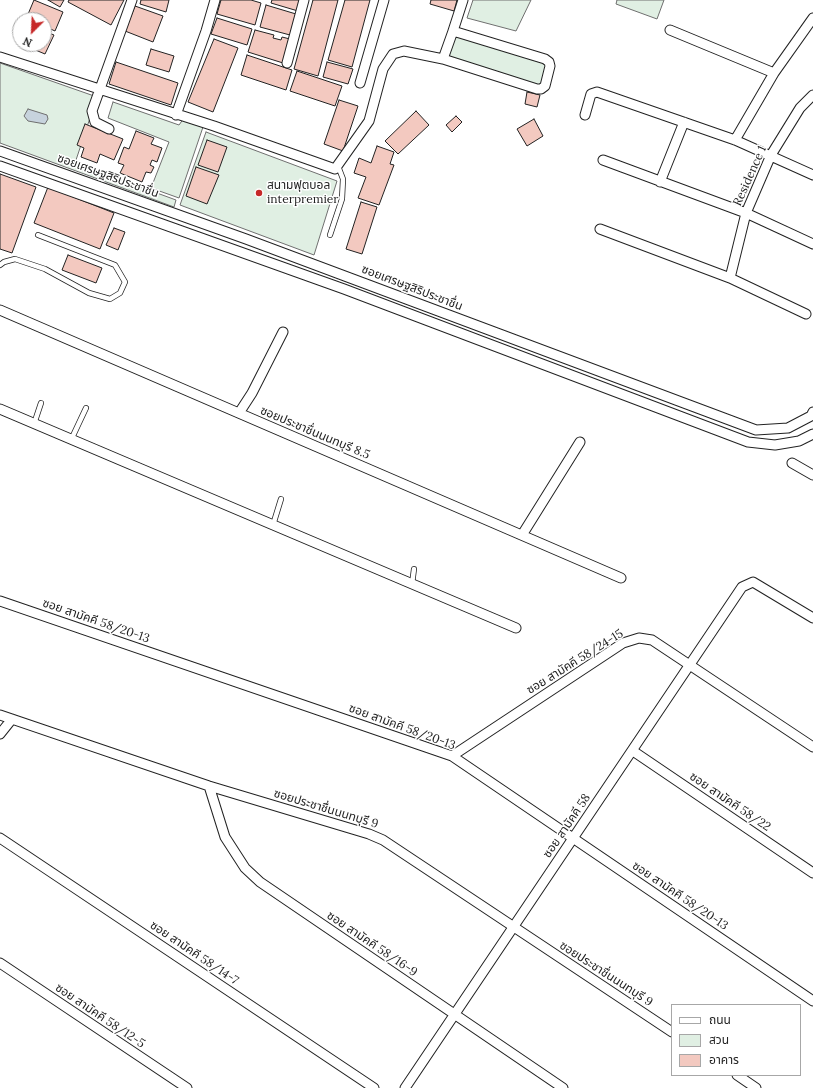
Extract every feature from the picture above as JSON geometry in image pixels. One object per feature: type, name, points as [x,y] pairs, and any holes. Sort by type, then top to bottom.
[{"type":"street","points":[[109,129],[95,122],[92,111],[98,89],[132,0]]},
{"type":"street","points":[[176,115],[206,32],[214,0]]},
{"type":"street","points":[[287,63],[304,0]]},
{"type":"street","points":[[360,83],[384,0]]},
{"type":"street","points":[[443,59],[463,0]]},
{"type":"street","points":[[735,140],[774,73],[813,18]]},
{"type":"street","points":[[670,30],[774,73]]},
{"type":"street","points":[[0,57],[214,126],[335,169],[369,121],[383,69],[393,54],[404,51],[443,59],[537,89],[542,89],[545,86],[550,66],[549,62],[545,59],[453,31]]},
{"type":"street","points":[[584,115],[591,94],[597,92],[735,140],[813,175]]},
{"type":"street","name":"Residence 1","points":[[730,278],[746,213],[771,155],[800,108],[813,95]]},
{"type":"street","points":[[660,182],[684,122]]},
{"type":"street","name":"ซอยเศรษฐสิริประชาชื่น","points":[[0,151],[246,239],[756,430],[788,428],[811,416],[813,412]]},
{"type":"street","points":[[603,160],[746,213],[813,244]]},
{"type":"street","name":"ซอยเศรษฐสิริประชาชื่น","points":[[0,166],[344,289],[748,442],[775,445],[799,441],[813,434]]},
{"type":"street","points":[[600,229],[730,278],[806,314]]},
{"type":"street","name":"ซอยประชาชื่นนนทบุรี 8.5","points":[[0,310],[621,578]]},
{"type":"street","points":[[239,413],[252,393],[283,332]]},
{"type":"street","points":[[0,409],[516,628]]},
{"type":"street","points":[[522,535],[580,442]]},
{"type":"street","points":[[792,463],[813,475]]},
{"type":"street","name":"ซอย สามัคคี 58","points":[[406,1088],[742,586],[753,582],[813,618]]},
{"type":"street","name":"ซอย สามัคคี 58/20-13","points":[[0,601],[452,756],[813,1001]]},
{"type":"street","name":"ซอย สามัคคี 58/24-15","points":[[452,756],[623,643],[633,639],[645,638],[652,640],[689,664],[813,747]]},
{"type":"street","name":"ซอยประชาชื่นนนทบุรี 9","points":[[0,715],[209,786],[369,834],[383,840],[671,1031]]},
{"type":"street","points":[[0,734],[12,719]]},
{"type":"street","name":"ซอย สามัคคี 58/22","points":[[632,751],[813,873]]},
{"type":"street","name":"ซอย สามัคคี 58/16-9","points":[[209,786],[225,837],[245,868],[260,882],[563,1088]]},
{"type":"street","name":"ซอย สามัคคี 58/14-7","points":[[0,838],[374,1088]]},
{"type":"street","name":"ซอย สามัคคี 58/12-5","points":[[0,963],[187,1088]]},
{"type":"street","points":[[738,1076],[756,1088]]},
{"type":"lane","points":[[330,235],[342,199],[343,179],[338,166]]},
{"type":"lane","points":[[0,265],[4,262],[15,259],[45,269],[89,293],[110,299],[120,293],[126,282],[115,265],[38,235]]},
{"type":"lane","points":[[34,424],[41,403]]},
{"type":"lane","points":[[72,440],[86,408]]},
{"type":"lane","points":[[273,525],[281,499]]},
{"type":"lane","points":[[412,584],[414,569]]},
{"type":"green space","points":[[473,0],[531,0],[516,31],[467,18]]},
{"type":"green space","points":[[617,0],[664,0],[657,19],[616,4]]},
{"type":"green space","points":[[454,29],[551,59],[543,89],[444,58]]},
{"type":"green space","points":[[0,63],[97,97],[75,163],[176,200],[174,207],[0,143]]},
{"type":"green space","points":[[113,102],[179,125],[184,118],[203,127],[179,198],[151,188],[169,142],[108,118]]},
{"type":"green space","name":"สนามฟุตบอล interpremier","points":[[206,132],[337,181],[314,255],[180,205]]},
{"type":"shaded area","points":[[28,109],[47,115],[48,119],[45,124],[28,121],[24,116]]},
{"type":"building","points":[[34,0],[63,12],[55,31],[52,30],[52,12],[29,12]]},
{"type":"building","points":[[48,0],[64,0],[60,7]]},
{"type":"building","points":[[69,0],[124,0],[111,25],[68,2]]},
{"type":"building","points":[[141,0],[169,0],[166,12],[140,4]]},
{"type":"building","points":[[221,0],[251,0],[261,3],[255,25],[217,14]]},
{"type":"building","points":[[272,0],[302,0],[298,11],[271,3]]},
{"type":"building","points":[[313,0],[338,0],[318,76],[294,69]]},
{"type":"building","points":[[345,0],[370,0],[352,67],[328,60]]},
{"type":"building","points":[[431,0],[457,0],[454,11],[430,4]]},
{"type":"building","points":[[266,5],[296,14],[290,35],[260,27]]},
{"type":"building","points":[[135,6],[163,16],[153,42],[125,31]]},
{"type":"building","points":[[217,18],[252,29],[247,45],[211,34]]},
{"type":"building","points":[[255,30],[274,35],[273,38],[281,40],[282,37],[290,39],[283,63],[248,52]]},
{"type":"building","points":[[214,39],[238,48],[213,112],[188,102]]},
{"type":"building","points":[[151,49],[174,56],[169,72],[146,65]]},
{"type":"building","points":[[247,55],[292,70],[286,90],[241,75]]},
{"type":"building","points":[[116,62],[178,83],[171,105],[109,84]]},
{"type":"building","points":[[327,62],[353,69],[348,84],[323,77]]},
{"type":"building","points":[[297,71],[342,86],[335,106],[290,91]]},
{"type":"building","points":[[527,92],[540,95],[537,107],[525,104]]},
{"type":"building","points":[[339,100],[358,106],[343,151],[324,144]]},
{"type":"building","points":[[416,111],[429,125],[398,154],[385,141]]},
{"type":"building","points":[[456,116],[462,122],[452,132],[446,125]]},
{"type":"building","points":[[534,119],[543,136],[527,146],[517,129]]},
{"type":"building","points":[[85,124],[123,139],[114,160],[100,154],[97,163],[81,157],[84,148],[77,145]]},
{"type":"building","points":[[136,131],[154,138],[151,144],[162,148],[157,162],[152,160],[150,165],[154,167],[151,173],[146,172],[142,182],[120,173],[124,165],[118,163],[124,147],[129,149]]},
{"type":"building","points":[[207,140],[227,147],[218,172],[198,165]]},
{"type":"building","points":[[377,146],[394,152],[390,164],[394,165],[379,205],[358,198],[366,177],[354,173],[359,158],[371,163]]},
{"type":"building","points":[[196,167],[219,175],[207,204],[186,196]]},
{"type":"building","points":[[0,174],[36,187],[12,253],[0,249]]},
{"type":"building","points":[[48,187],[114,213],[100,249],[34,223]]},
{"type":"building","points":[[361,202],[377,207],[362,254],[346,249]]},
{"type":"building","points":[[114,228],[125,232],[118,250],[106,245]]},
{"type":"building","points":[[68,255],[102,268],[96,283],[62,270]]},
{"type":"place","name":"สนามฟุตบอล interpremier","points":[[259,193]]}]
